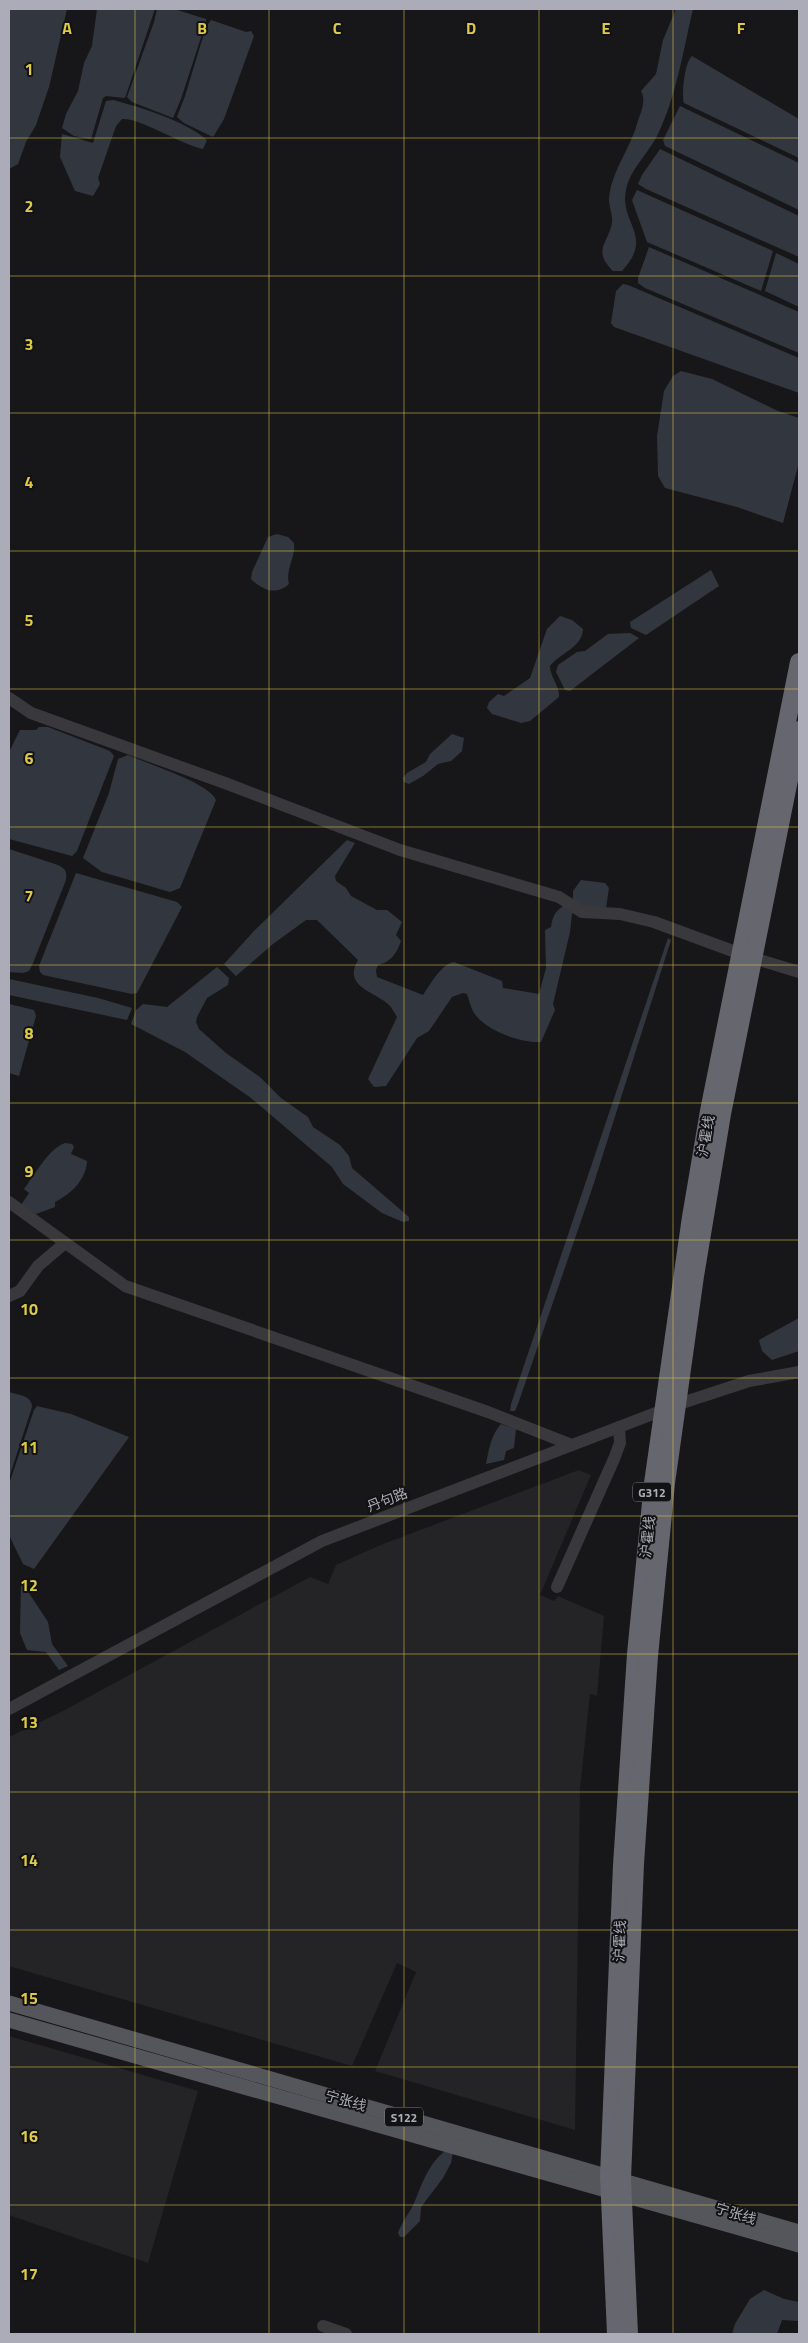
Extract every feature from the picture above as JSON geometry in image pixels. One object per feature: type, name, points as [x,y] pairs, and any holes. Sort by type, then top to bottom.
[{"type":"highway","name":"沪霍线","points":[[747,956],[799,662]]},
{"type":"highway","name":"沪霍线","points":[[616,2334],[616,2185],[637,1645],[653,1483],[671,1407],[696,1188],[799,730]]},
{"type":"highway","name":"沪霍线","points":[[616,2185],[629,2334]]},
{"type":"main road","name":"宁张线","points":[[9,2003],[616,2185],[799,2245]]},
{"type":"main road","name":"宁张线","points":[[9,2020],[616,2185],[799,2232]]},
{"type":"street","points":[[9,698],[31,713],[225,783],[400,850],[559,897],[582,912],[620,914],[654,922],[747,956],[799,972]]},
{"type":"street","points":[[9,1202],[125,1286],[478,1409],[572,1445]]},
{"type":"street","points":[[9,1296],[20,1292],[38,1266],[64,1243]]},
{"type":"street","name":"丹句路","points":[[9,1709],[322,1541],[671,1407],[749,1380],[799,1372]]},
{"type":"street","points":[[557,1587],[614,1459],[620,1443],[619,1427]]},
{"type":"street","points":[[323,2326],[346,2334]]},
{"type":"shaded area","points":[[9,9],[67,9],[49,87],[36,125],[26,142],[18,164],[9,169]]},
{"type":"shaded area","points":[[97,9],[155,9],[125,98],[106,96],[103,98],[91,139],[74,136],[62,128],[66,114],[78,91],[84,63],[92,46]]},
{"type":"shaded area","points":[[157,9],[174,9],[206,19],[181,99],[173,118],[132,102],[127,97]]},
{"type":"shaded area","points":[[676,9],[693,9],[679,72],[665,119],[654,141],[631,175],[626,190],[625,202],[634,230],[636,248],[622,271],[613,271],[603,258],[602,252],[612,223],[609,200],[610,190],[641,112],[643,95],[641,91],[656,74],[663,40]]},
{"type":"shaded area","points":[[211,20],[246,32],[251,31],[254,36],[224,119],[213,137],[184,123],[177,117],[206,27]]},
{"type":"shaded area","points":[[692,56],[799,119],[799,158],[684,103],[684,78],[687,64]]},
{"type":"shaded area","points":[[113,100],[150,111],[186,126],[207,140],[203,149],[150,127],[122,119],[116,126],[98,178],[100,184],[93,196],[75,191],[60,157],[62,134],[93,143],[106,101]]},
{"type":"shaded area","points":[[680,106],[799,163],[799,210],[665,146],[663,140]]},
{"type":"shaded area","points":[[660,149],[799,216],[799,257],[638,184]]},
{"type":"shaded area","points":[[637,190],[773,251],[761,291],[647,242],[632,200]]},
{"type":"shaded area","points":[[649,247],[799,312],[799,353],[645,288],[638,283],[638,278]]},
{"type":"shaded area","points":[[776,253],[799,264],[799,307],[765,291]]},
{"type":"shaded area","points":[[623,284],[799,358],[799,393],[614,327],[611,323],[616,291]]},
{"type":"shaded area","points":[[681,371],[712,379],[778,411],[799,418],[799,462],[783,523],[737,507],[665,488],[658,476],[657,436],[664,391],[673,376]]},
{"type":"shaded area","points":[[277,534],[288,537],[294,543],[294,553],[288,574],[289,584],[284,588],[274,591],[264,589],[251,579],[252,572],[268,537]]},
{"type":"shaded area","points":[[711,570],[719,586],[646,635],[631,628],[630,622]]},
{"type":"shaded area","points":[[560,616],[572,620],[583,629],[579,641],[550,666],[559,697],[530,721],[521,723],[492,714],[487,708],[489,702],[498,694],[504,696],[530,678],[547,629]]},
{"type":"shaded area","points":[[630,633],[639,638],[570,691],[565,690],[556,672],[558,665],[577,652],[585,651],[608,634]]},
{"type":"shaded area","points":[[39,727],[48,727],[110,751],[114,756],[77,851],[72,856],[9,839],[9,752],[20,730],[36,730]]},
{"type":"shaded area","points":[[452,734],[464,738],[462,751],[451,761],[438,764],[409,784],[404,782],[403,778],[407,773],[426,762],[430,754]]},
{"type":"shaded area","points":[[128,755],[203,787],[216,800],[180,888],[170,892],[102,872],[83,858],[109,793],[118,759]]},
{"type":"shaded area","points":[[347,840],[355,843],[335,876],[336,881],[346,888],[351,896],[377,910],[387,910],[402,922],[396,935],[401,941],[390,959],[378,965],[376,970],[377,977],[423,995],[440,971],[454,962],[502,981],[503,988],[539,994],[546,968],[545,930],[551,927],[558,910],[573,899],[573,891],[581,880],[605,883],[609,888],[606,908],[581,907],[572,914],[570,932],[553,1004],[555,1010],[541,1042],[504,1035],[487,1025],[474,1013],[467,994],[463,993],[452,997],[429,1031],[417,1038],[386,1086],[374,1087],[368,1079],[397,1017],[391,1007],[357,983],[354,977],[354,969],[358,960],[317,920],[306,920],[273,944],[236,976],[224,964],[254,931]]},
{"type":"shaded area","points":[[9,849],[58,865],[64,869],[66,875],[66,880],[33,963],[29,971],[23,973],[9,972]]},
{"type":"shaded area","points":[[76,873],[177,902],[182,907],[137,993],[132,994],[43,975],[40,972],[39,966]]},
{"type":"shaded area","points":[[668,938],[671,940],[592,1189],[518,1404],[515,1411],[510,1411],[511,1404]]},
{"type":"shaded area","points":[[217,967],[229,978],[228,985],[207,998],[197,1017],[196,1022],[199,1029],[226,1053],[260,1077],[281,1098],[308,1117],[313,1127],[340,1145],[349,1156],[352,1168],[409,1217],[409,1221],[403,1222],[382,1213],[343,1184],[332,1167],[251,1098],[185,1052],[131,1024],[136,1010],[143,1004],[167,1007]]},
{"type":"shaded area","points":[[9,979],[98,998],[132,1008],[127,1020],[9,995]]},
{"type":"shaded area","points":[[9,1004],[34,1010],[36,1016],[19,1076],[9,1073]]},
{"type":"shaded area","points":[[65,1143],[72,1144],[74,1147],[71,1154],[87,1161],[84,1174],[72,1191],[55,1202],[55,1207],[36,1214],[21,1205],[29,1193],[24,1189],[47,1156]]},
{"type":"shaded area","points":[[799,1318],[799,1351],[772,1360],[762,1351],[759,1340]]},
{"type":"shaded area","points":[[9,1392],[27,1398],[30,1400],[32,1407],[9,1478]]},
{"type":"shaded area","points":[[37,1406],[71,1414],[129,1437],[34,1569],[23,1564],[9,1535],[9,1484]]},
{"type":"shaded area","points":[[501,1424],[516,1429],[514,1448],[506,1451],[504,1460],[486,1464],[489,1448]]},
{"type":"shaded area","points":[[579,1470],[591,1475],[540,1595],[554,1601],[558,1596],[604,1616],[597,1696],[590,1694],[580,1789],[575,2130],[375,2071],[416,1972],[397,1963],[352,2066],[9,1966],[9,1737],[61,1712],[310,1577],[328,1584],[336,1565],[378,1546]]},
{"type":"shaded area","points":[[21,1581],[48,1622],[52,1644],[68,1666],[59,1670],[46,1652],[27,1650],[20,1633]]},
{"type":"shaded area","points":[[9,2036],[198,2091],[148,2263],[9,2215]]},
{"type":"shaded area","points":[[448,2149],[453,2152],[451,2163],[443,2178],[421,2207],[420,2221],[404,2237],[400,2237],[398,2233],[427,2173],[436,2159]]},
{"type":"shaded area","points":[[764,2290],[784,2299],[799,2302],[799,2321],[782,2320],[777,2334],[732,2334],[735,2324],[750,2299]]}]
